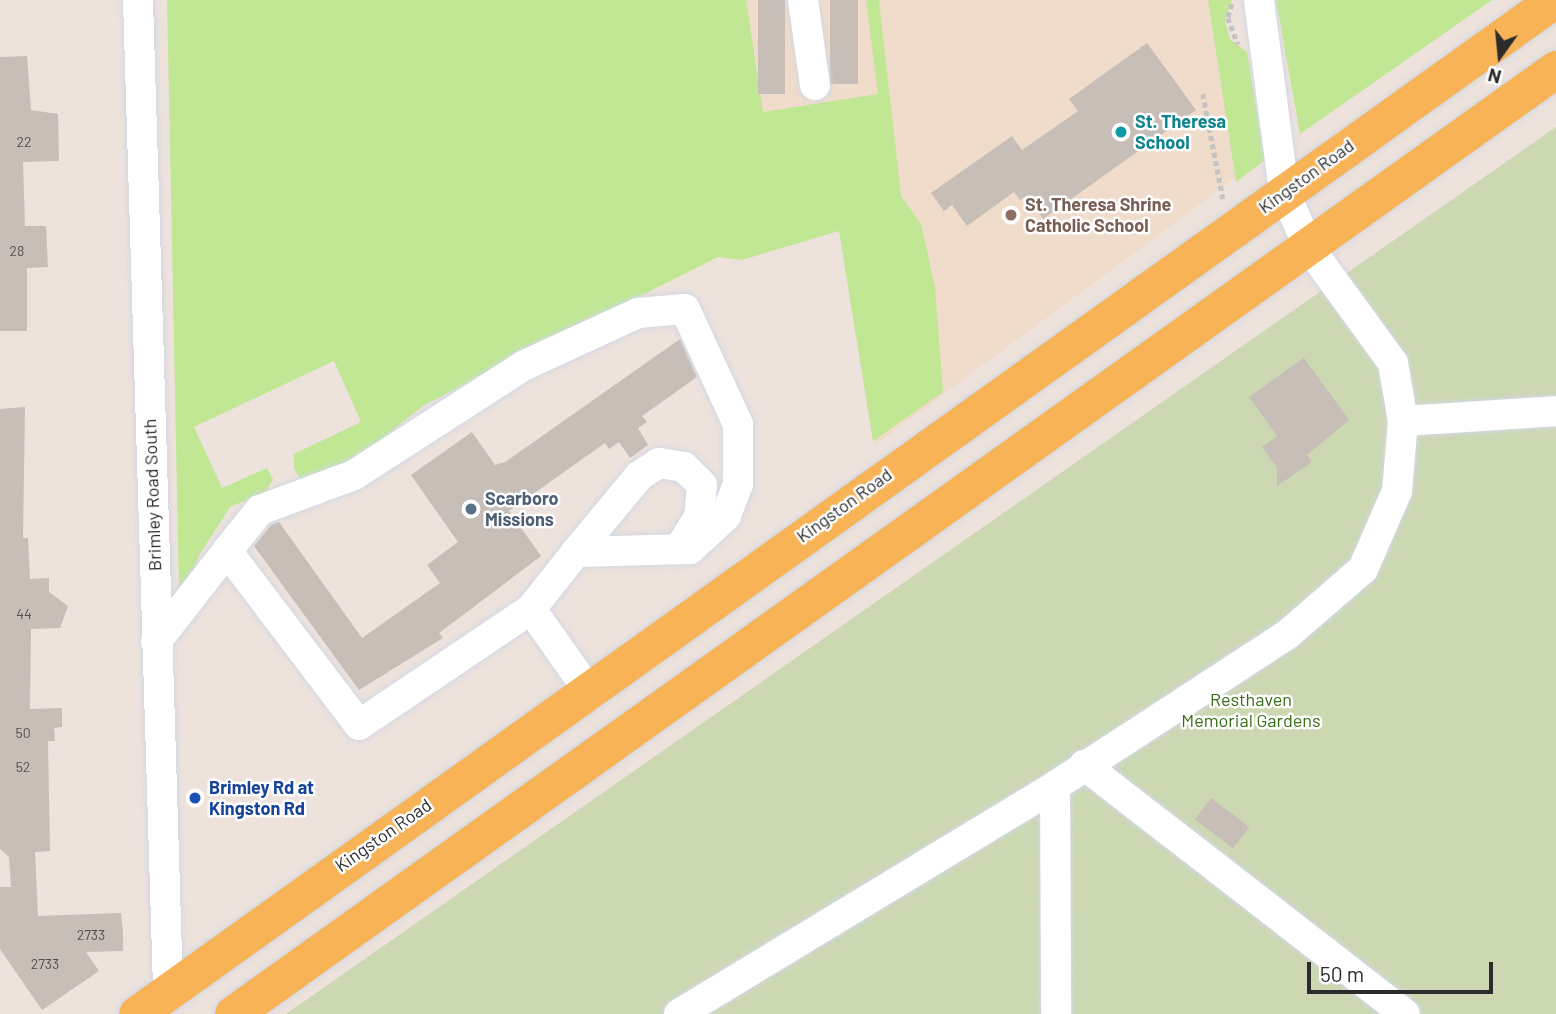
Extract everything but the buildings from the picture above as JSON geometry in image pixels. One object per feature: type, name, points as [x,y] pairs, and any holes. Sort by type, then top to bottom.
[{"type":"main road","name":"Kingston Road","points":[[137,1014],[168,1002],[588,690],[1554,0]]},
{"type":"main road","points":[[233,1014],[1556,69]]},
{"type":"street","name":"Brimley Road South","points":[[138,0],[168,1002]]},
{"type":"street","points":[[803,0],[815,85]]},
{"type":"street","points":[[679,1014],[1055,786],[1289,634],[1363,569],[1398,491],[1403,421],[1393,363],[1308,246],[1284,191],[1259,0]]},
{"type":"street","points":[[156,642],[260,510],[354,475],[525,365],[638,313],[685,309],[738,424],[738,484],[726,516],[690,550],[576,552]]},
{"type":"street","points":[[1403,421],[1556,411]]},
{"type":"street","points":[[227,551],[359,724],[531,609],[639,476],[659,463],[684,467],[702,485],[699,517],[677,552]]},
{"type":"street","points":[[531,609],[588,690]]},
{"type":"street","points":[[1084,765],[1405,1014]]},
{"type":"street","points":[[1055,786],[1056,1014]]},
{"type":"path","points":[[1203,94],[1223,199]]},
{"type":"shaded area","name":"St. Theresa Shrine Catholic School","points":[[178,0],[1208,0],[1235,178],[874,446],[839,231]]},
{"type":"green space","points":[[167,0],[746,0],[763,112],[878,94],[866,0],[879,0],[901,196],[921,224],[935,287],[943,392],[873,441],[839,231],[742,260],[718,257],[424,405],[338,475],[302,482],[294,468],[294,454],[361,422],[334,361],[194,427],[222,488],[267,468],[273,479],[266,492],[230,507],[198,557],[186,591],[179,591]]},
{"type":"green space","points":[[1208,0],[1232,0],[1225,21],[1230,39],[1247,52],[1265,160],[1236,182]]},
{"type":"green space","points":[[1276,0],[1492,0],[1300,134]]},
{"type":"green space","name":"Resthaven Memorial Gardens","points":[[1556,127],[1556,1014],[286,1014]]},
{"type":"place","name":"St. Theresa School","points":[[1121,132]]},
{"type":"place","name":"St. Theresa Shrine Catholic School","points":[[1011,215]]},
{"type":"place","name":"Scarboro Missions","points":[[471,509]]},
{"type":"place","name":"Brimley Rd at Kingston Rd","points":[[195,798]]}]
